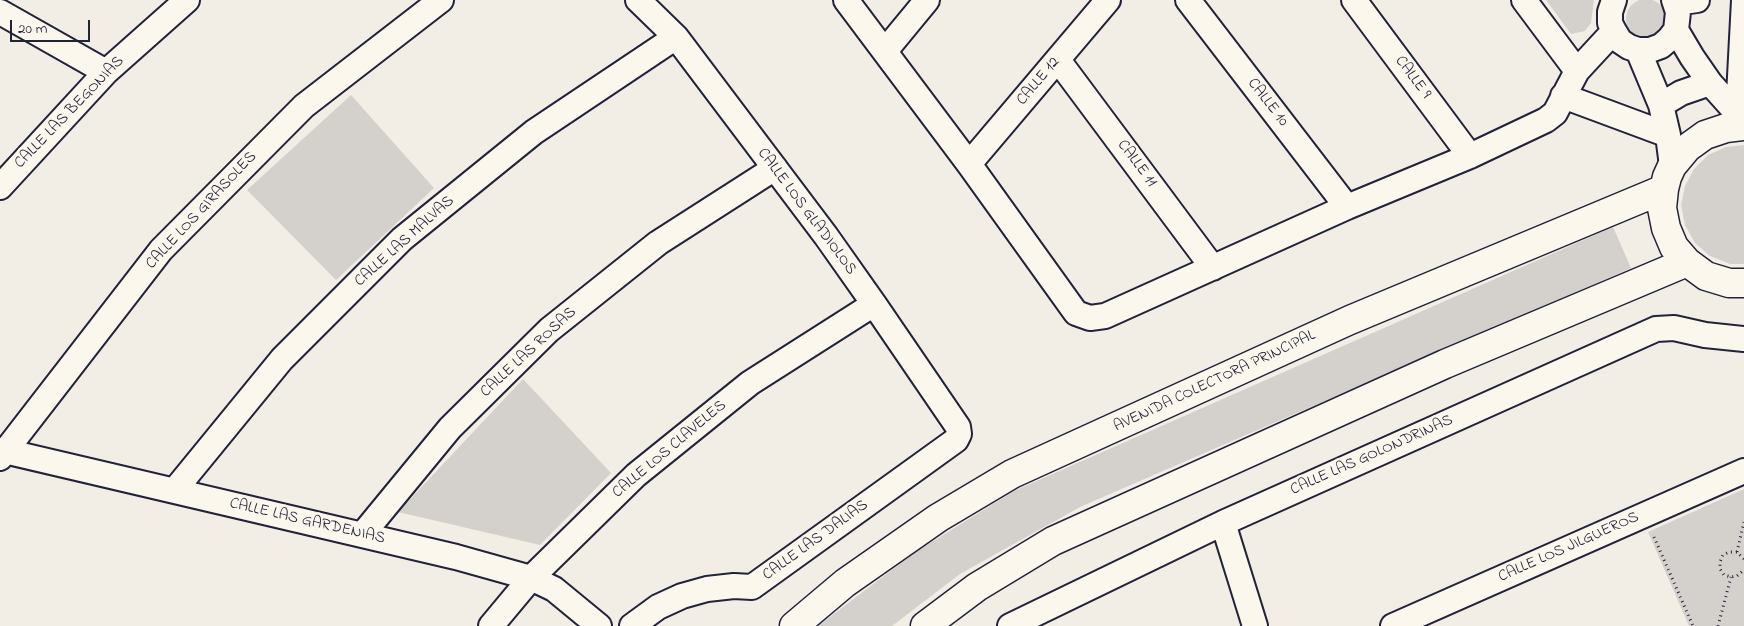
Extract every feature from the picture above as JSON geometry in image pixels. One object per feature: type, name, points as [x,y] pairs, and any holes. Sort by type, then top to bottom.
[{"type":"street","name":"CALLE LAS BEGONIAS","points":[[0,187],[106,72],[186,0]]},
{"type":"street","name":"CALLE LOS GIRASOLES","points":[[1,453],[161,250],[304,106],[440,0]]},
{"type":"street","name":"CALLE LOS GLADIOLOS","points":[[638,0],[676,37],[775,168],[874,304],[958,427],[959,434]]},
{"type":"street","points":[[846,0],[969,164],[1076,313],[1090,318],[1105,316],[1347,207],[1470,156],[1546,120],[1554,113],[1576,71],[1614,31]]},
{"type":"street","points":[[885,51],[927,0]]},
{"type":"street","name":"CALLE 12","points":[[969,164],[1108,0]]},
{"type":"street","name":"CALLE 10","points":[[1188,0],[1347,207]]},
{"type":"street","name":"CALLE 9","points":[[1354,0],[1470,156]]},
{"type":"street","points":[[1524,0],[1576,71]]},
{"type":"street","points":[[1614,0],[1610,12],[1610,23],[1620,41],[1638,50],[1650,50],[1661,46],[1669,39],[1676,30],[1682,1]]},
{"type":"street","points":[[1742,121],[1744,0]]},
{"type":"street","points":[[0,12],[106,72]]},
{"type":"street","points":[[1676,30],[1710,83],[1742,121]]},
{"type":"street","name":"CALLE LAS MALVAS","points":[[174,491],[282,359],[402,239],[534,132],[676,37]]},
{"type":"street","points":[[1638,50],[1660,105],[1668,135],[1668,177],[1662,208],[1666,228],[1674,247],[1687,262],[1706,276],[1730,283],[1744,283]]},
{"type":"street","name":"CALLE 11","points":[[1058,60],[1213,268]]},
{"type":"street","points":[[1660,105],[1681,93],[1710,83]]},
{"type":"street","points":[[1563,96],[1668,135]]},
{"type":"street","points":[[1668,177],[1687,148],[1705,135],[1742,121]]},
{"type":"street","name":"CALLE LAS ROSAS","points":[[362,536],[450,428],[549,330],[658,244],[775,168]]},
{"type":"street","name":"AVENIDA COLECTORA PRINCIPAL","points":[[794,626],[845,583],[938,518],[1012,474],[1668,177]]},
{"type":"street","points":[[925,626],[977,588],[1053,541],[1436,368],[1687,262]]},
{"type":"street","name":"CALLE LOS CLAVELES","points":[[491,626],[531,578],[636,475],[750,383],[874,304]]},
{"type":"street","name":"CALLE LAS GOLONDRINAS","points":[[1010,626],[1223,523],[1656,329],[1674,328],[1705,335],[1744,339]]},
{"type":"street","name":"CALLE LAS DALIAS","points":[[632,626],[658,607],[682,596],[707,589],[734,586],[752,587],[956,440],[959,434]]},
{"type":"street","name":"CALLE LAS GARDENIAS","points":[[1,453],[174,491],[456,557],[531,578],[554,589],[599,626]]},
{"type":"street","name":"CALLE LOS JILGUEROS","points":[[1393,626],[1744,471]]},
{"type":"street","points":[[1223,523],[1255,626]]},
{"type":"path","points":[[1737,552],[1744,522]]},
{"type":"path","points":[[1652,532],[1693,626]]},
{"type":"path","points":[[1744,559],[1737,552],[1730,552],[1724,555],[1720,562],[1720,569],[1724,575],[1737,576],[1744,570]]},
{"type":"path","points":[[1718,626],[1731,577]]},
{"type":"shaded area","points":[[1646,-1],[1660,5],[1666,19],[1660,33],[1646,39],[1632,33],[1626,19],[1632,5]]},
{"type":"shaded area","points":[[1546,0],[1594,0],[1591,23],[1585,31],[1571,34]]},
{"type":"shaded area","points":[[351,95],[434,188],[336,280],[247,190]]},
{"type":"shaded area","points":[[1744,145],[1744,264],[1730,264],[1710,256],[1695,243],[1685,225],[1681,205],[1685,186],[1694,169],[1708,155],[1726,147]]},
{"type":"shaded area","points":[[1613,227],[1631,268],[1080,507],[960,574],[892,626],[818,626],[914,553],[1014,491]]},
{"type":"shaded area","points":[[523,379],[611,473],[540,545],[398,512]]},
{"type":"shaded area","points":[[1744,489],[1744,626],[1689,626],[1648,532]]}]
